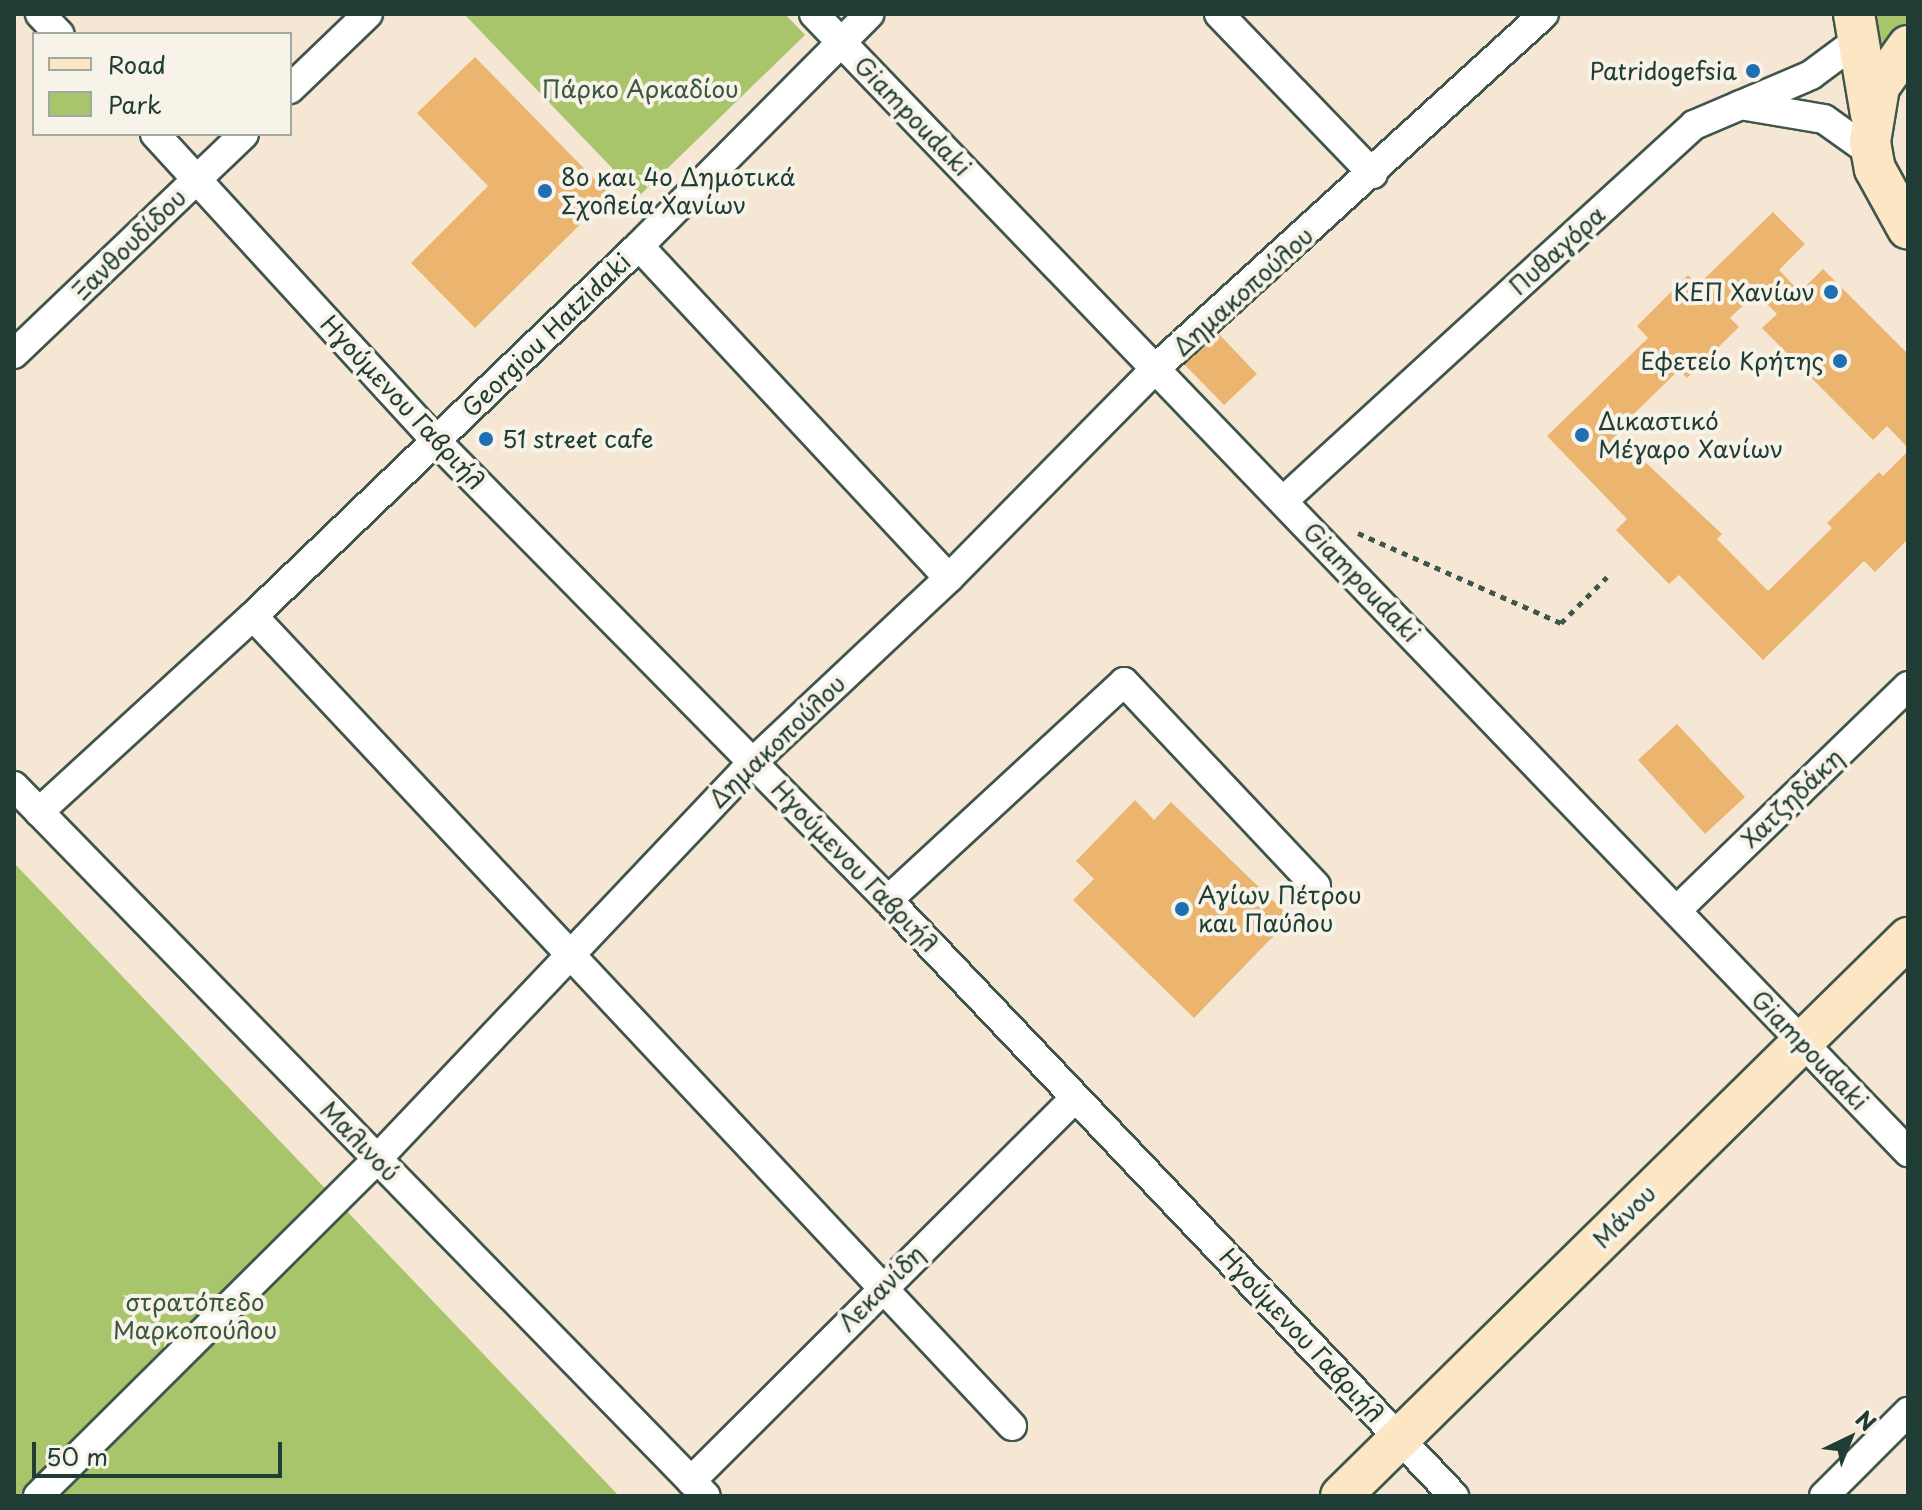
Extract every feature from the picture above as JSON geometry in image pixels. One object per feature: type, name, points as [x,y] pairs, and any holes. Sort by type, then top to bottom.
[{"type":"street","points":[[40,14],[57,32]]},
{"type":"street","points":[[292,87],[368,14]]},
{"type":"street","name":"Giampoudaki","points":[[814,14],[1158,366],[1908,1152]]},
{"type":"street","name":"Georgiou Hatzidaki","points":[[39,812],[253,616],[639,246],[869,14]]},
{"type":"street","points":[[1219,14],[1373,174]]},
{"type":"street","name":"Δημακοπούλου","points":[[38,1496],[377,1159],[567,953],[753,762],[949,578],[1158,366],[1373,174],[1544,14]]},
{"type":"street","points":[[1856,27],[1871,114],[1873,154],[1886,192],[1908,229]]},
{"type":"street","name":"Πυθαγόρα","points":[[1284,500],[1694,125],[1735,104],[1811,75],[1856,27]]},
{"type":"street","points":[[1871,114],[1879,87],[1908,46]]},
{"type":"street","points":[[1735,104],[1810,114],[1847,131],[1873,154]]},
{"type":"street","name":"Ηγούμενου Γαβριήλ","points":[[157,136],[436,441],[888,900],[1454,1496]]},
{"type":"street","name":"Ξανθουδίδου","points":[[14,354],[242,136]]},
{"type":"street","points":[[639,246],[949,578]]},
{"type":"street","points":[[253,616],[1012,1426]]},
{"type":"street","points":[[888,900],[1124,682],[1316,886]]},
{"type":"street","name":"Χατζηδάκη","points":[[1677,910],[1908,686]]},
{"type":"street","name":"Μαλινού","points":[[14,786],[698,1488]]},
{"type":"street","name":"Μάνου","points":[[1341,1496],[1401,1440],[1800,1040],[1908,938]]},
{"type":"street","name":"Λεκανίδη","points":[[698,1488],[882,1287],[1075,1098]]},
{"type":"street","points":[[1824,1496],[1908,1412]]},
{"type":"path","points":[[1342,526],[1561,623],[1607,577]]},
{"type":"green space","name":"Πάρκο Αρκαδίου","points":[[464,14],[785,14],[805,35],[639,196]]},
{"type":"green space","points":[[1871,14],[1908,14],[1908,23],[1880,53]]},
{"type":"green space","name":"στρατόπεδο Μαρκοπούλου","points":[[14,863],[469,1339],[619,1496],[14,1496]]},
{"type":"building","name":"8ο και 4ο Δημοτικά Σχολεία Χανίων","points":[[475,57],[610,195],[475,328],[411,263],[488,186],[417,113]]},
{"type":"building","name":"Δικαστικό Μέγαρο Χανίων","points":[[1773,212],[1805,244],[1779,270],[1800,292],[1823,269],[1908,354],[1908,448],[1887,426],[1873,440],[1762,328],[1777,314],[1756,293],[1730,318],[1739,327],[1687,378],[1679,370],[1614,433],[1722,534],[1717,539],[1768,591],[1832,528],[1827,523],[1879,472],[1883,476],[1908,451],[1908,539],[1875,572],[1864,561],[1763,660],[1679,575],[1669,584],[1616,530],[1627,519],[1547,436],[1648,338],[1637,326],[1688,275],[1698,285]]},
{"type":"building","points":[[1216,331],[1257,374],[1224,405],[1183,363]]},
{"type":"building","points":[[1677,724],[1745,797],[1705,834],[1638,760]]},
{"type":"building","name":"Αγίων Πέτρου και Παύλου","points":[[1135,800],[1154,820],[1171,802],[1291,918],[1194,1018],[1073,900],[1094,879],[1076,861]]},
{"type":"place","name":"Patridogefsia","points":[[1753,71]]},
{"type":"place","name":"8ο και 4ο Δημοτικά Σχολεία Χανίων","points":[[545,191]]},
{"type":"place","name":"ΚΕΠ Χανίων","points":[[1831,292]]},
{"type":"place","name":"Εφετείο Κρήτης","points":[[1840,361]]},
{"type":"place","name":"Δικαστικό Μέγαρο Χανίων","points":[[1582,435]]},
{"type":"place","name":"51 street cafe","points":[[486,439]]},
{"type":"place","name":"Αγίων Πέτρου και Παύλου","points":[[1182,909]]}]
